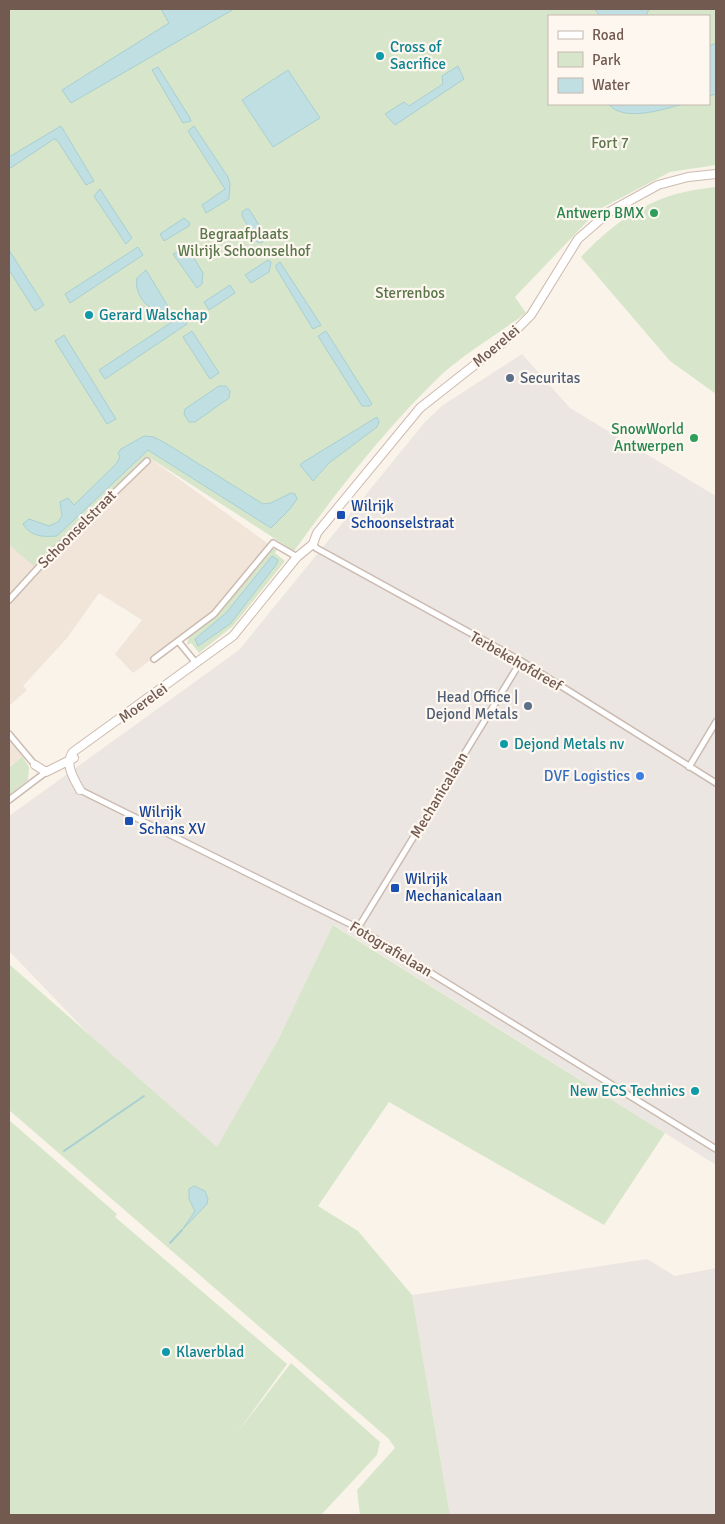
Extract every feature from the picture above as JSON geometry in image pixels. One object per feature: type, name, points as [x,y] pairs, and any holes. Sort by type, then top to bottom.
[{"type":"street","name":"Moerelei","points":[[9,800],[46,772],[70,761],[73,752],[233,636],[297,557],[313,544],[316,533],[420,408],[506,341],[531,315],[578,239],[609,212],[658,185],[688,177],[716,174]]},
{"type":"street","name":"Schoonselstraat","points":[[9,600],[50,555],[147,460]]},
{"type":"street","name":"Moerelei","points":[[154,658],[214,614],[272,543],[297,557]]},
{"type":"street","name":"Terbekehofdreef","points":[[313,544],[316,548],[521,661],[716,783]]},
{"type":"street","points":[[178,641],[196,663]]},
{"type":"street","name":"Mechanicalaan","points":[[358,928],[521,661]]},
{"type":"street","points":[[689,767],[716,722]]},
{"type":"street","points":[[9,734],[35,765],[46,772]]},
{"type":"street","name":"Fotografielaan","points":[[70,761],[70,768],[80,790],[358,928],[716,1149]]},
{"type":"shaded area","points":[[522,354],[570,408],[716,496],[716,1165],[334,925],[279,1038],[217,1148],[106,1052],[9,951],[9,816],[239,650],[425,422],[443,405]]},
{"type":"shaded area","points":[[147,456],[270,545],[210,616],[133,673],[115,654],[142,620],[99,593],[67,638],[23,686],[27,690],[9,706],[9,545],[35,566]]},
{"type":"shaded area","points":[[9,736],[23,754],[9,768]]},
{"type":"shaded area","points":[[647,1259],[675,1276],[716,1268],[716,1515],[450,1515],[412,1295]]},
{"type":"green space","name":"Begraafplaats Wilrijk Schoonselhof","points":[[9,9],[716,9],[716,165],[670,172],[598,210],[515,297],[526,313],[460,359],[420,396],[363,460],[294,551],[147,456],[34,566],[9,545]]},
{"type":"green space","points":[[716,187],[716,394],[670,361],[581,257],[611,229],[642,208],[676,194]]},
{"type":"green space","points":[[271,549],[277,549],[275,553],[285,561],[233,626],[199,653],[191,643],[187,645],[189,636],[219,614]]},
{"type":"green space","points":[[22,756],[29,767],[28,780],[9,795],[9,768]]},
{"type":"green space","points":[[333,925],[665,1133],[604,1225],[389,1102],[318,1206],[358,1231],[412,1295],[450,1515],[360,1515],[357,1490],[395,1448],[389,1439],[9,1110],[9,964],[217,1147],[279,1038]]},
{"type":"green space","points":[[9,1120],[117,1214],[115,1217],[287,1364],[237,1433],[291,1363],[380,1442],[377,1455],[321,1515],[9,1515]]},
{"type":"water","points":[[161,9],[234,9],[71,103],[62,90],[169,23]]},
{"type":"water","points":[[594,9],[649,9],[646,15],[599,14]]},
{"type":"water","points":[[716,43],[716,94],[710,96],[710,46]]},
{"type":"water","points":[[458,66],[464,79],[395,125],[385,114],[404,102],[409,106],[443,84],[442,76]]},
{"type":"water","points":[[158,67],[191,121],[183,123],[152,70]]},
{"type":"water","points":[[288,70],[320,118],[273,147],[242,100]]},
{"type":"water","points":[[609,105],[680,105],[634,114],[615,110]]},
{"type":"water","points":[[61,126],[94,181],[86,185],[57,140],[54,139],[9,169],[9,157]]},
{"type":"water","points":[[194,126],[228,177],[230,184],[229,199],[206,213],[202,205],[225,189],[188,131]]},
{"type":"water","points":[[100,189],[132,238],[126,244],[94,196]]},
{"type":"water","points":[[249,209],[267,238],[261,243],[257,242],[242,216],[242,212]]},
{"type":"water","points":[[184,218],[190,223],[189,226],[164,241],[160,234]]},
{"type":"water","points":[[138,247],[143,255],[70,303],[65,294]]},
{"type":"water","points":[[9,250],[44,305],[35,311],[9,270]]},
{"type":"water","points":[[182,250],[192,256],[203,273],[202,284],[197,288],[173,254]]},
{"type":"water","points":[[268,260],[271,262],[269,272],[251,283],[245,275]]},
{"type":"water","points":[[280,262],[321,325],[313,329],[311,326],[276,268],[276,265]]},
{"type":"water","points":[[146,270],[169,308],[156,310],[141,298],[138,291],[137,278]]},
{"type":"water","points":[[230,285],[235,293],[209,310],[204,302]]},
{"type":"water","points":[[181,316],[187,324],[105,379],[99,370]]},
{"type":"water","points":[[192,331],[219,373],[210,379],[183,337]]},
{"type":"water","points":[[326,331],[372,404],[370,406],[362,406],[318,336]]},
{"type":"water","points":[[64,335],[116,419],[107,424],[55,341]]},
{"type":"water","points":[[219,386],[226,386],[230,391],[229,398],[195,422],[189,422],[184,414],[185,409]]},
{"type":"water","points":[[377,417],[379,422],[377,427],[329,463],[313,481],[300,465],[302,463]]},
{"type":"water","points":[[144,436],[154,437],[167,444],[263,504],[271,503],[291,493],[295,494],[297,499],[271,528],[148,450],[57,536],[34,534],[26,528],[23,524],[29,519],[49,526],[58,522],[62,516],[60,502],[68,498],[74,505],[116,464],[120,457],[118,453],[121,449]]},
{"type":"water","points":[[272,556],[278,560],[276,565],[230,624],[198,646],[195,639],[226,613]]},
{"type":"water","points":[[194,1186],[205,1191],[208,1199],[207,1204],[182,1230],[195,1211],[189,1199],[189,1189]]},
{"type":"waterway","points":[[64,1151],[144,1096]]},
{"type":"waterway","points":[[170,1243],[182,1230]]},
{"type":"place","name":"Cross of Sacrifice","points":[[380,56]]},
{"type":"place","name":"Antwerp BMX","points":[[654,213]]},
{"type":"place","name":"Gerard Walschap","points":[[89,315]]},
{"type":"place","name":"Securitas","points":[[510,378]]},
{"type":"place","name":"SnowWorld Antwerpen","points":[[694,438]]},
{"type":"place","name":"Wilrijk Schoonselstraat","points":[[341,515]]},
{"type":"place","name":"Head Office | Dejond Metals","points":[[528,706]]},
{"type":"place","name":"Dejond Metals nv","points":[[504,744]]},
{"type":"place","name":"DVF Logistics","points":[[640,776]]},
{"type":"place","name":"Wilrijk Schans XV","points":[[129,821]]},
{"type":"place","name":"Wilrijk Mechanicalaan","points":[[395,888]]},
{"type":"place","name":"New ECS Technics","points":[[695,1091]]},
{"type":"place","name":"Klaverblad","points":[[166,1352]]},
{"type":"park label","name":"Fort 7","points":[[610,143]]},
{"type":"park label","name":"Sterrenbos","points":[[410,293]]}]
